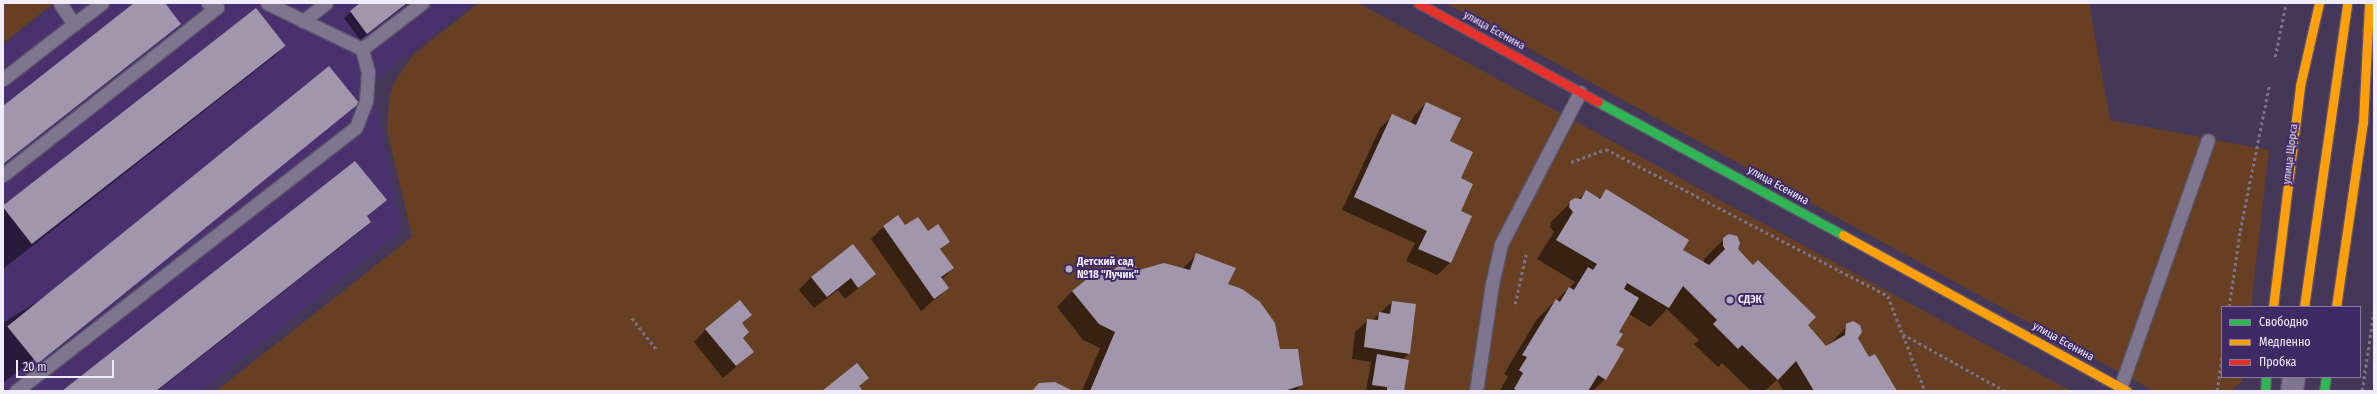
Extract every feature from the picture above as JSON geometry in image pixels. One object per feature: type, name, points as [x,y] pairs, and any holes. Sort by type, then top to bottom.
[{"type":"street","name":"улица Есенина","points":[[1418,3],[2122,390]]},
{"type":"street","name":"улица Щорса","points":[[2273,306],[2300,86],[2319,3]]},
{"type":"street","points":[[2304,306],[2347,3]]},
{"type":"street","points":[[2336,306],[2369,125],[2369,3]]},
{"type":"street","points":[[2265,391],[2266,378]]},
{"type":"street","points":[[2292,391],[2294,378]]},
{"type":"street","points":[[2324,391],[2326,378]]},
{"type":"lane","points":[[60,3],[74,24]]},
{"type":"lane","points":[[3,79],[102,3]]},
{"type":"lane","points":[[3,175],[217,7],[208,3]]},
{"type":"lane","points":[[16,391],[356,127],[366,101],[368,72],[362,49],[267,3]]},
{"type":"lane","points":[[303,20],[326,3]]},
{"type":"lane","points":[[362,49],[422,3]]},
{"type":"lane","points":[[1476,391],[1492,284],[1501,244],[1580,92]]},
{"type":"lane","points":[[2122,390],[2208,140]]},
{"type":"path","points":[[2274,60],[2286,3]]},
{"type":"path","points":[[2229,306],[2240,231],[2270,84]]},
{"type":"path","points":[[1565,164],[1606,149],[1888,296],[1925,391]]},
{"type":"path","points":[[1515,307],[1527,246]]},
{"type":"path","points":[[2362,391],[2374,310]]},
{"type":"path","points":[[632,318],[657,350]]},
{"type":"path","points":[[1903,334],[2005,391]]},
{"type":"path","points":[[2217,391],[2221,364]]},
{"type":"shaded area","points":[[3,3],[54,3],[3,43]]},
{"type":"shaded area","points":[[58,3],[474,3],[372,82],[402,231],[201,391],[3,391],[3,47]]},
{"type":"shaded area","points":[[479,3],[1358,3],[2071,391],[216,391],[412,237],[387,130],[389,97],[395,81],[414,54]]},
{"type":"shaded area","points":[[1446,3],[2089,3],[2110,120],[2269,150],[2251,306],[2221,306],[2221,378],[2242,378],[2242,381],[2231,391],[2154,391]]},
{"type":"building","points":[[134,3],[165,3],[181,24],[3,164],[3,106]]},
{"type":"building","points":[[360,3],[407,3],[367,34],[350,11]]},
{"type":"building","points":[[256,8],[286,46],[32,244],[3,206]]},
{"type":"building","points":[[329,66],[359,103],[37,364],[7,327]]},
{"type":"building","points":[[1426,102],[1461,118],[1450,141],[1473,152],[1461,178],[1473,184],[1461,211],[1472,216],[1451,263],[1418,249],[1427,231],[1354,197],[1392,114],[1416,125]]},
{"type":"building","points":[[355,161],[387,200],[367,216],[371,222],[156,391],[62,391]]},
{"type":"building","points":[[1606,189],[1689,240],[1683,250],[1709,265],[1725,249],[1723,246],[1723,238],[1729,234],[1737,236],[1740,243],[1738,249],[1753,265],[1758,260],[1816,317],[1808,325],[1826,346],[1845,335],[1846,324],[1853,321],[1860,325],[1862,332],[1858,338],[1869,357],[1875,354],[1897,391],[1814,391],[1796,361],[1778,380],[1742,345],[1738,349],[1713,324],[1717,320],[1683,286],[1669,308],[1627,283],[1624,289],[1639,298],[1619,332],[1623,334],[1616,345],[1624,349],[1606,380],[1598,375],[1588,391],[1518,391],[1514,389],[1523,373],[1519,370],[1527,357],[1522,355],[1556,299],[1560,302],[1569,287],[1574,290],[1588,267],[1593,270],[1597,264],[1556,240],[1573,212],[1569,207],[1570,201],[1575,198],[1581,199],[1586,190],[1600,199]]},
{"type":"building","points":[[898,215],[905,225],[918,217],[928,231],[938,224],[950,242],[940,249],[954,268],[941,277],[949,288],[934,299],[883,226]]},
{"type":"building","points":[[853,244],[876,274],[858,288],[851,278],[827,297],[811,277]]},
{"type":"building","points":[[1196,253],[1236,268],[1228,284],[1242,289],[1260,302],[1275,323],[1280,349],[1298,349],[1303,385],[1284,391],[1090,391],[1115,332],[1099,324],[1072,291],[1097,271],[1105,277],[1128,258],[1139,270],[1164,263],[1190,270]]},
{"type":"building","points":[[740,300],[752,315],[742,323],[749,332],[743,338],[754,352],[736,366],[705,329]]},
{"type":"building","points":[[1392,301],[1416,304],[1410,354],[1364,347],[1367,319],[1378,320],[1379,312],[1390,314]]},
{"type":"building","points":[[1377,354],[1409,360],[1404,391],[1387,391],[1387,387],[1372,385]]},
{"type":"building","points":[[857,363],[869,378],[859,386],[863,391],[822,391]]},
{"type":"building","points":[[1055,382],[1073,391],[1032,391],[1039,383]]},
{"type":"traffic: fast","points":[[1598,102],[1843,235]]},
{"type":"traffic: fast","points":[[2265,391],[2266,378]]},
{"type":"traffic: fast","points":[[2324,391],[2326,378]]},
{"type":"traffic: slow","points":[[2273,306],[2300,86],[2319,3]]},
{"type":"traffic: slow","points":[[2304,306],[2347,3]]},
{"type":"traffic: slow","points":[[2336,306],[2363,123],[2369,3]]},
{"type":"traffic: slow","points":[[1843,235],[2127,391]]},
{"type":"traffic: jam","points":[[1418,3],[1598,102]]},
{"type":"place","name":"Детский сад №18 \"Лучик\"","points":[[1069,269]]},
{"type":"place","name":"СДЭК","points":[[1730,300]]}]
